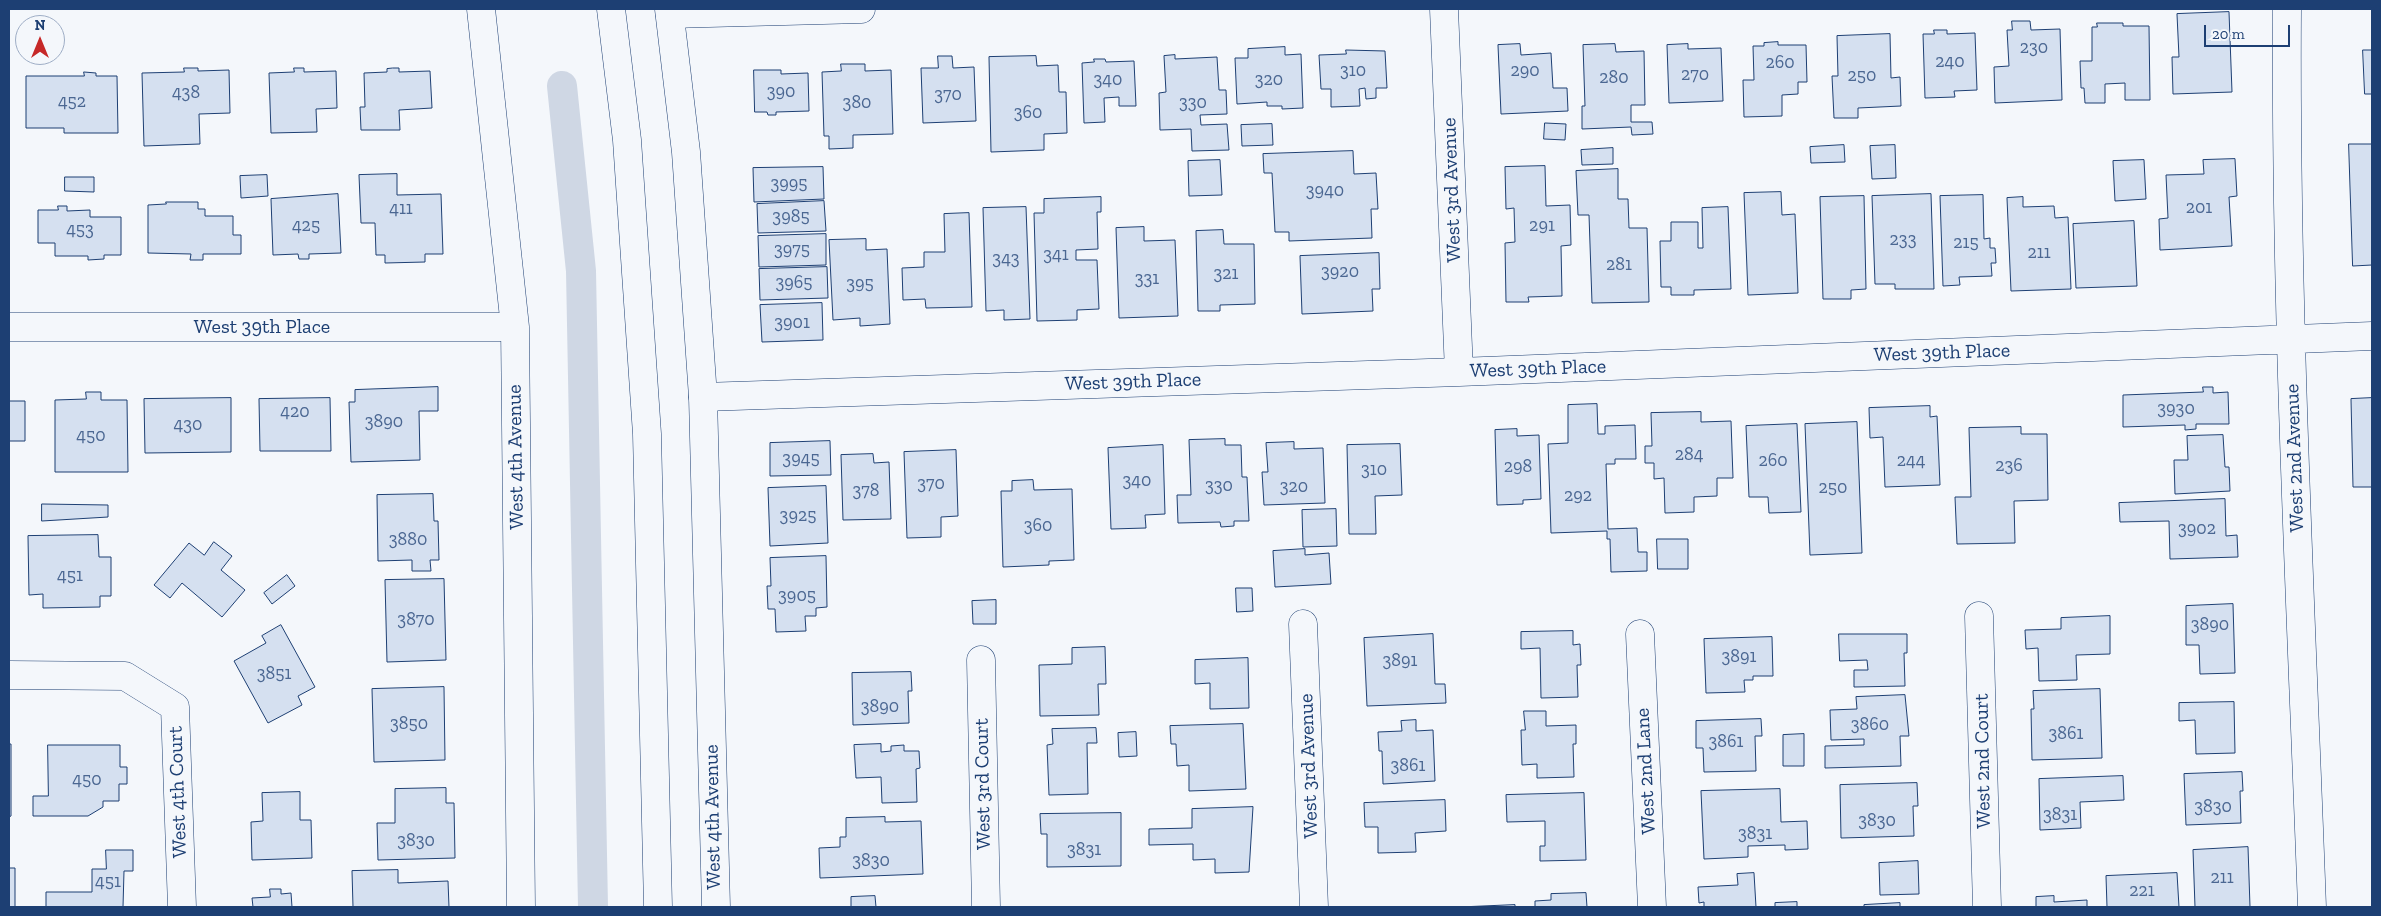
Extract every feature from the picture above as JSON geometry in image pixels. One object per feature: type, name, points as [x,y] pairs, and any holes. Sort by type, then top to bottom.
[{"type":"street","name":"West 4th Avenue","points":[[481,9],[515,328],[521,907]]},
{"type":"street","points":[[611,9],[627,140],[647,434],[658,907]]},
{"type":"street","points":[[669,12],[861,9]]},
{"type":"street","name":"West 3rd Avenue","points":[[1444,9],[1459,372]]},
{"type":"street","name":"West 2nd Avenue","points":[[2287,9],[2286,137],[2290,340],[2312,907]]},
{"type":"street","name":"West 4th Avenue","points":[[669,12],[686,152],[703,397],[716,907]]},
{"type":"street","name":"West 39th Place","points":[[9,326],[515,328]]},
{"type":"street","name":"West 39th Place","points":[[703,397],[1459,372],[2372,336]]},
{"type":"street","name":"West 2nd Court","points":[[1979,616],[1987,907]]},
{"type":"street","name":"West 3rd Avenue","points":[[1303,624],[1314,907]]},
{"type":"street","name":"West 2nd Lane","points":[[1640,634],[1652,907]]},
{"type":"street","name":"West 3rd Court","points":[[981,660],[986,907]]},
{"type":"street","name":"West 4th Court","points":[[9,676],[124,676],[175,707],[182,907]]},
{"type":"building","points":[[2229,12],[2232,92],[2173,94],[2172,57],[2179,57],[2177,14]]},
{"type":"building","points":[[2012,21],[2030,21],[2031,30],[2060,29],[2062,100],[1995,103],[1994,67],[2009,66],[2007,30],[2012,30]]},
{"type":"building","points":[[2097,23],[2149,26],[2150,100],[2125,100],[2125,83],[2105,84],[2105,103],[2085,103],[2084,88],[2081,88],[2080,61],[2092,61],[2092,27],[2097,27]]},
{"type":"building","points":[[1934,30],[1947,30],[1947,34],[1975,33],[1977,90],[1954,91],[1955,97],[1925,98],[1923,34],[1934,34]]},
{"type":"building","points":[[1890,34],[1891,78],[1900,77],[1901,106],[1858,108],[1858,118],[1834,118],[1832,76],[1838,76],[1837,36]]},
{"type":"building","points":[[1778,42],[1778,45],[1806,45],[1807,82],[1798,82],[1798,94],[1782,95],[1782,116],[1744,117],[1743,80],[1754,80],[1753,46],[1764,46],[1764,43]]},
{"type":"building","points":[[1520,44],[1521,55],[1551,53],[1553,88],[1567,88],[1568,111],[1501,114],[1498,45]]},
{"type":"building","points":[[1615,44],[1616,52],[1644,51],[1645,105],[1631,105],[1631,122],[1652,122],[1653,134],[1632,135],[1631,127],[1582,129],[1582,106],[1585,106],[1583,45]]},
{"type":"building","points":[[1688,44],[1688,49],[1721,48],[1723,101],[1669,103],[1667,45]]},
{"type":"building","points":[[1285,47],[1285,55],[1301,54],[1303,108],[1282,109],[1282,106],[1267,106],[1267,102],[1237,104],[1235,58],[1248,58],[1248,49]]},
{"type":"building","points":[[1346,50],[1385,51],[1387,88],[1376,88],[1376,98],[1366,99],[1365,88],[1359,89],[1360,106],[1331,107],[1331,89],[1321,89],[1319,55],[1346,54]]},
{"type":"building","points":[[2363,50],[2372,50],[2372,94],[2365,94]]},
{"type":"building","points":[[1175,55],[1175,59],[1217,57],[1219,90],[1226,90],[1227,114],[1200,115],[1201,125],[1227,124],[1229,150],[1192,151],[1191,129],[1160,130],[1159,93],[1166,92],[1164,56]]},
{"type":"building","points":[[938,56],[952,56],[953,68],[974,67],[976,121],[923,123],[921,68],[938,68]]},
{"type":"building","points":[[1036,56],[1037,66],[1058,65],[1059,92],[1066,92],[1067,133],[1044,134],[1044,150],[991,152],[989,57]]},
{"type":"building","points":[[1094,59],[1105,59],[1106,62],[1134,61],[1136,106],[1119,106],[1119,97],[1104,98],[1105,122],[1084,123],[1082,63],[1094,62]]},
{"type":"building","points":[[841,64],[865,64],[865,71],[891,70],[893,134],[853,135],[853,148],[829,149],[829,136],[824,136],[822,72],[841,71]]},
{"type":"building","points":[[184,68],[198,68],[198,71],[229,70],[230,113],[199,114],[200,144],[144,146],[142,73],[184,72]]},
{"type":"building","points":[[294,68],[304,68],[304,72],[336,71],[337,108],[316,109],[317,132],[271,133],[269,73],[294,72]]},
{"type":"building","points":[[399,68],[399,72],[430,71],[432,108],[399,110],[400,130],[361,130],[360,107],[365,107],[364,73],[387,72],[387,69]]},
{"type":"building","points":[[754,70],[781,70],[781,74],[808,73],[809,111],[776,112],[776,115],[768,115],[767,112],[755,112]]},
{"type":"building","points":[[84,72],[96,73],[96,76],[117,76],[118,133],[64,133],[64,128],[26,128],[26,76],[84,76]]},
{"type":"building","points":[[1545,123],[1566,124],[1565,140],[1544,139]]},
{"type":"building","points":[[1272,124],[1273,145],[1242,146],[1241,125]]},
{"type":"building","points":[[2349,144],[2372,144],[2372,265],[2353,266]]},
{"type":"building","points":[[1844,145],[1845,162],[1811,163],[1810,147]]},
{"type":"building","points":[[1895,145],[1896,178],[1872,179],[1870,146]]},
{"type":"building","points":[[1613,148],[1613,164],[1582,165],[1581,150]]},
{"type":"building","points":[[1353,151],[1354,174],[1376,173],[1378,209],[1371,209],[1372,238],[1289,241],[1289,232],[1275,232],[1272,173],[1264,173],[1263,154]]},
{"type":"building","points":[[2235,159],[2237,196],[2229,197],[2232,246],[2160,250],[2159,219],[2168,218],[2166,175],[2204,174],[2203,160]]},
{"type":"building","points":[[1220,160],[1222,195],[1189,196],[1188,161]]},
{"type":"building","points":[[2144,160],[2146,199],[2115,201],[2113,161]]},
{"type":"building","points":[[1545,166],[1546,206],[1570,205],[1571,245],[1561,246],[1562,296],[1528,297],[1529,302],[1506,302],[1505,243],[1515,242],[1514,208],[1506,209],[1505,167]]},
{"type":"building","points":[[823,167],[824,199],[754,202],[753,168]]},
{"type":"building","points":[[1618,169],[1618,199],[1628,199],[1629,228],[1647,228],[1649,302],[1592,303],[1589,215],[1578,215],[1576,171]]},
{"type":"building","points":[[397,174],[397,195],[441,194],[443,254],[425,254],[425,262],[385,263],[385,255],[376,255],[375,223],[361,223],[359,175]]},
{"type":"building","points":[[267,175],[268,196],[241,198],[240,176]]},
{"type":"building","points":[[65,177],[94,177],[94,192],[65,191]]},
{"type":"building","points":[[1781,192],[1782,215],[1795,214],[1798,293],[1748,295],[1744,193]]},
{"type":"building","points":[[338,194],[341,253],[309,254],[309,259],[299,259],[298,254],[273,255],[271,199]]},
{"type":"building","points":[[1931,194],[1934,289],[1895,289],[1895,284],[1875,284],[1872,196]]},
{"type":"building","points":[[1983,195],[1984,239],[1990,238],[1990,248],[1995,248],[1996,263],[1991,263],[1992,276],[1959,277],[1960,285],[1943,286],[1940,196]]},
{"type":"building","points":[[1864,196],[1866,289],[1851,290],[1851,299],[1823,299],[1820,197]]},
{"type":"building","points":[[1101,197],[1101,212],[1097,212],[1098,249],[1076,250],[1076,260],[1097,260],[1099,309],[1077,310],[1077,320],[1037,321],[1034,213],[1044,213],[1044,199]]},
{"type":"building","points":[[2023,197],[2023,207],[2054,206],[2055,218],[2068,217],[2071,289],[2011,291],[2007,198]]},
{"type":"building","points":[[824,201],[826,231],[758,233],[757,204]]},
{"type":"building","points":[[166,202],[198,202],[198,209],[205,209],[205,216],[233,216],[233,235],[241,235],[241,254],[203,254],[203,260],[190,260],[191,254],[148,253],[148,205],[166,204]]},
{"type":"building","points":[[58,206],[67,206],[67,211],[90,210],[90,217],[121,217],[121,255],[104,255],[104,259],[88,260],[88,256],[55,256],[55,243],[38,243],[38,210],[58,210]]},
{"type":"building","points":[[1026,207],[1030,319],[1004,320],[1004,310],[986,311],[983,208]]},
{"type":"building","points":[[1728,207],[1731,289],[1694,290],[1694,295],[1671,295],[1671,287],[1661,287],[1660,241],[1671,241],[1671,222],[1698,222],[1698,248],[1703,248],[1702,208]]},
{"type":"building","points":[[969,213],[972,307],[926,308],[925,299],[903,300],[902,268],[924,267],[924,252],[945,252],[944,214]]},
{"type":"building","points":[[2134,221],[2137,286],[2076,288],[2073,224]]},
{"type":"building","points":[[1144,227],[1144,241],[1175,240],[1178,316],[1119,318],[1116,228]]},
{"type":"building","points":[[1223,230],[1224,244],[1254,244],[1255,304],[1220,305],[1220,311],[1198,311],[1196,231]]},
{"type":"building","points":[[826,234],[826,265],[759,267],[758,236]]},
{"type":"building","points":[[866,239],[866,250],[887,249],[890,324],[860,326],[860,318],[833,320],[829,240]]},
{"type":"building","points":[[1379,253],[1380,289],[1372,289],[1373,311],[1302,314],[1300,256]]},
{"type":"building","points":[[827,267],[828,298],[760,300],[759,269]]},
{"type":"building","points":[[822,303],[823,340],[762,342],[760,305]]},
{"type":"building","points":[[438,387],[438,411],[419,411],[420,460],[351,462],[349,402],[355,402],[355,390]]},
{"type":"building","points":[[2203,387],[2213,387],[2213,393],[2228,392],[2229,424],[2196,424],[2196,429],[2185,430],[2185,425],[2123,427],[2123,395],[2203,392]]},
{"type":"building","points":[[86,392],[101,392],[101,400],[127,400],[128,472],[55,472],[55,400],[86,399]]},
{"type":"building","points":[[231,398],[231,452],[145,453],[144,399]]},
{"type":"building","points":[[330,398],[331,451],[260,451],[259,399]]},
{"type":"building","points":[[2372,398],[2372,487],[2353,487],[2351,399]]},
{"type":"building","points":[[9,401],[25,401],[25,441],[9,441]]},
{"type":"building","points":[[1597,404],[1598,434],[1605,434],[1605,426],[1635,425],[1636,459],[1615,459],[1615,464],[1606,464],[1608,529],[1637,528],[1638,552],[1647,552],[1647,571],[1611,572],[1610,539],[1607,539],[1607,531],[1551,533],[1548,444],[1568,443],[1568,405]]},
{"type":"building","points":[[1930,406],[1930,417],[1937,416],[1940,485],[1885,487],[1883,437],[1870,438],[1869,408]]},
{"type":"building","points":[[1701,412],[1701,422],[1731,421],[1733,478],[1717,478],[1717,496],[1694,497],[1694,512],[1665,513],[1664,478],[1654,479],[1654,463],[1645,463],[1645,446],[1652,446],[1651,413]]},
{"type":"building","points":[[1857,422],[1862,553],[1810,555],[1805,424]]},
{"type":"building","points":[[1797,424],[1801,512],[1769,513],[1768,497],[1749,497],[1746,426]]},
{"type":"building","points":[[2021,427],[2021,434],[2047,434],[2048,500],[2014,501],[2015,543],[1957,544],[1955,497],[1971,497],[1969,428]]},
{"type":"building","points":[[1517,429],[1517,436],[1539,435],[1541,499],[1523,500],[1523,504],[1497,505],[1495,430]]},
{"type":"building","points":[[2223,435],[2225,467],[2229,467],[2230,491],[2175,494],[2174,460],[2188,460],[2187,436]]},
{"type":"building","points":[[1225,439],[1225,445],[1241,445],[1242,477],[1247,477],[1249,521],[1234,521],[1234,526],[1221,527],[1220,522],[1178,523],[1177,495],[1191,495],[1189,440]]},
{"type":"building","points":[[830,441],[831,475],[770,476],[770,443]]},
{"type":"building","points":[[1294,442],[1294,449],[1323,448],[1325,503],[1264,505],[1262,472],[1268,472],[1266,443]]},
{"type":"building","points":[[1400,444],[1402,495],[1375,496],[1376,534],[1349,534],[1347,445]]},
{"type":"building","points":[[1163,445],[1165,514],[1145,515],[1146,528],[1111,529],[1108,448]]},
{"type":"building","points":[[956,450],[958,516],[941,517],[941,537],[907,538],[904,452]]},
{"type":"building","points":[[873,454],[874,463],[889,462],[891,519],[843,520],[841,455]]},
{"type":"building","points":[[1033,480],[1034,490],[1072,489],[1074,560],[1049,561],[1049,565],[1003,567],[1001,491],[1012,491],[1012,481]]},
{"type":"building","points":[[826,486],[828,543],[770,546],[768,488]]},
{"type":"building","points":[[433,494],[434,521],[438,521],[439,560],[430,560],[431,571],[412,571],[412,560],[378,561],[377,495]]},
{"type":"building","points":[[2225,499],[2226,536],[2237,535],[2238,557],[2170,559],[2169,521],[2120,522],[2119,503]]},
{"type":"building","points":[[42,504],[108,505],[108,517],[42,521]]},
{"type":"building","points":[[1336,509],[1337,546],[1303,547],[1302,510]]},
{"type":"building","points":[[98,535],[99,557],[111,557],[111,596],[100,596],[100,607],[43,608],[43,594],[29,595],[28,536]]},
{"type":"building","points":[[1657,539],[1688,539],[1688,569],[1658,569]]},
{"type":"building","points":[[214,542],[232,556],[221,570],[245,590],[222,617],[182,583],[170,598],[154,585],[189,543],[204,555]]},
{"type":"building","points":[[1305,549],[1305,555],[1329,553],[1331,584],[1275,587],[1273,551]]},
{"type":"building","points":[[826,556],[827,607],[816,608],[816,616],[805,616],[806,631],[776,632],[775,609],[768,609],[767,586],[771,586],[770,558]]},
{"type":"building","points":[[287,575],[295,586],[272,604],[264,593]]},
{"type":"building","points":[[444,579],[446,660],[387,662],[385,580]]},
{"type":"building","points":[[1236,588],[1252,588],[1253,611],[1237,612]]},
{"type":"building","points":[[996,600],[996,624],[973,624],[972,601]]},
{"type":"building","points":[[2233,604],[2235,673],[2200,674],[2199,645],[2186,645],[2186,606]]},
{"type":"building","points":[[2110,616],[2110,654],[2076,655],[2077,680],[2039,681],[2038,648],[2026,649],[2025,630],[2061,629],[2061,618]]},
{"type":"building","points":[[281,625],[315,687],[298,696],[302,705],[268,723],[234,661],[266,643],[262,636]]},
{"type":"building","points":[[1573,631],[1573,645],[1580,644],[1581,665],[1577,665],[1578,697],[1541,698],[1540,648],[1521,649],[1521,632]]},
{"type":"building","points":[[1433,634],[1435,684],[1445,684],[1446,703],[1367,706],[1364,638]]},
{"type":"building","points":[[1839,634],[1907,634],[1907,653],[1904,653],[1905,686],[1854,687],[1854,670],[1868,670],[1867,660],[1840,661]]},
{"type":"building","points":[[1772,637],[1773,676],[1753,676],[1753,680],[1744,680],[1745,692],[1706,693],[1704,639]]},
{"type":"building","points":[[1105,647],[1106,684],[1098,684],[1099,715],[1040,716],[1039,665],[1072,664],[1072,648]]},
{"type":"building","points":[[1248,658],[1249,708],[1210,709],[1210,683],[1195,684],[1195,660]]},
{"type":"building","points":[[911,672],[912,691],[908,691],[909,723],[853,725],[852,673]]},
{"type":"building","points":[[444,687],[445,760],[374,762],[372,689]]},
{"type":"building","points":[[2100,689],[2102,758],[2032,760],[2031,709],[2034,709],[2033,691]]},
{"type":"building","points":[[1905,695],[1909,736],[1900,736],[1901,766],[1825,768],[1825,746],[1864,745],[1864,739],[1831,740],[1830,710],[1857,709],[1856,697]]},
{"type":"building","points":[[2234,702],[2235,753],[2196,754],[2195,720],[2179,721],[2179,703]]},
{"type":"building","points":[[1524,711],[1546,711],[1546,726],[1576,725],[1576,744],[1573,744],[1574,777],[1537,778],[1537,764],[1522,765],[1521,730],[1525,730]]},
{"type":"building","points":[[1761,719],[1762,736],[1755,736],[1756,771],[1704,772],[1703,748],[1696,748],[1696,721]]},
{"type":"building","points":[[1416,720],[1416,731],[1433,730],[1435,781],[1383,784],[1382,751],[1379,751],[1378,732],[1402,731],[1401,721]]},
{"type":"building","points":[[1243,724],[1246,789],[1189,791],[1189,765],[1177,766],[1176,744],[1171,744],[1170,726]]},
{"type":"building","points":[[1096,728],[1097,743],[1087,743],[1088,794],[1049,795],[1047,745],[1053,744],[1052,729]]},
{"type":"building","points":[[1136,732],[1137,756],[1119,757],[1118,733]]},
{"type":"building","points":[[1804,734],[1804,766],[1783,766],[1783,735]]},
{"type":"building","points":[[9,744],[11,744],[11,816],[9,817]]},
{"type":"building","points":[[881,744],[881,752],[891,751],[891,746],[904,745],[904,751],[919,751],[920,768],[916,769],[917,802],[882,803],[881,777],[856,778],[854,745]]},
{"type":"building","points":[[48,745],[120,745],[120,767],[127,767],[127,784],[119,784],[119,801],[103,801],[103,807],[88,816],[33,816],[33,796],[48,796]]},
{"type":"building","points":[[2242,772],[2243,791],[2240,791],[2241,823],[2186,825],[2184,774]]},
{"type":"building","points":[[2123,776],[2124,800],[2080,802],[2081,828],[2040,830],[2039,779]]},
{"type":"building","points":[[1917,783],[1918,806],[1913,806],[1914,836],[1841,838],[1840,785]]},
{"type":"building","points":[[446,788],[446,803],[454,803],[455,858],[378,860],[377,823],[395,823],[395,789]]},
{"type":"building","points":[[1780,789],[1781,822],[1807,821],[1808,849],[1785,850],[1785,845],[1748,846],[1748,857],[1704,859],[1701,791]]},
{"type":"building","points":[[300,792],[300,820],[311,820],[312,858],[252,860],[251,822],[263,821],[262,793]]},
{"type":"building","points":[[1584,793],[1586,860],[1540,861],[1540,846],[1545,846],[1545,821],[1507,822],[1506,795]]},
{"type":"building","points":[[1445,800],[1446,831],[1415,833],[1416,852],[1378,853],[1378,827],[1365,827],[1364,803]]},
{"type":"building","points":[[1253,807],[1249,872],[1215,873],[1215,859],[1193,860],[1193,844],[1149,845],[1149,829],[1192,828],[1192,809]]},
{"type":"building","points":[[1121,813],[1121,866],[1047,867],[1047,834],[1041,834],[1040,814]]},
{"type":"building","points":[[885,817],[885,822],[921,821],[923,874],[820,878],[819,848],[840,847],[840,837],[846,837],[846,818]]},
{"type":"building","points":[[2248,847],[2250,907],[2195,907],[2193,850]]},
{"type":"building","points":[[106,850],[133,850],[133,871],[124,871],[123,907],[46,907],[46,892],[92,892],[92,869],[106,869]]},
{"type":"building","points":[[1918,861],[1919,894],[1880,895],[1879,863]]},
{"type":"building","points":[[9,868],[15,868],[15,907],[9,907]]},
{"type":"building","points":[[398,870],[398,883],[448,881],[449,907],[353,907],[352,871]]},
{"type":"building","points":[[1754,873],[1756,907],[1704,907],[1704,902],[1699,903],[1698,887],[1738,885],[1737,874]]},
{"type":"building","points":[[2177,873],[2179,907],[2107,907],[2106,876]]},
{"type":"building","points":[[270,889],[281,889],[281,894],[291,893],[292,907],[253,907],[252,898],[270,897]]},
{"type":"building","points":[[1586,893],[1587,907],[1535,907],[1535,901],[1551,900],[1551,894]]},
{"type":"building","points":[[875,896],[876,907],[851,907],[851,897]]},
{"type":"building","points":[[2054,896],[2054,902],[2087,900],[2087,907],[2036,907],[2036,897]]},
{"type":"building","points":[[1797,902],[1797,907],[1775,907],[1775,903]]},
{"type":"building","points":[[1900,903],[1900,907],[1864,907],[1864,905]]},
{"type":"building","points":[[1515,905],[1515,907],[1460,907]]},
{"type":"waterway","points":[[562,86],[581,271],[593,907]]}]
